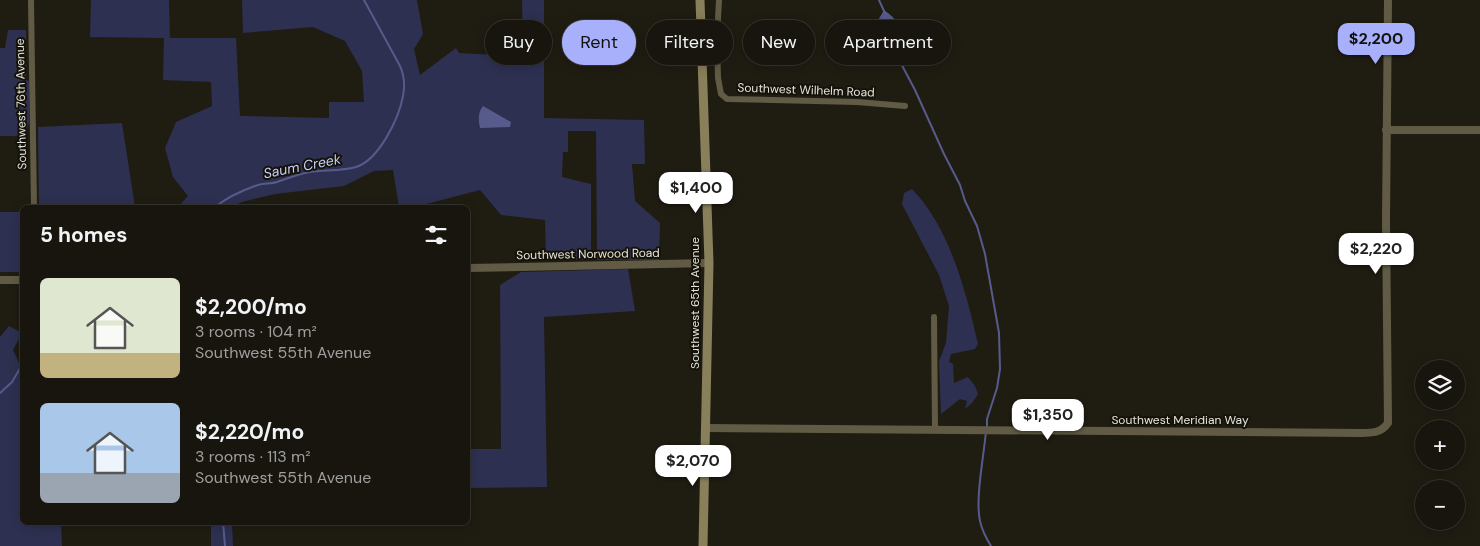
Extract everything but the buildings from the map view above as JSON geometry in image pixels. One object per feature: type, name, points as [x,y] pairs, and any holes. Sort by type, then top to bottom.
[{"type":"main road","name":"Southwest 65th Avenue","points":[[700,0],[701,20]]},
{"type":"main road","name":"Southwest 65th Avenue","points":[[702,65],[709,263],[703,546]]},
{"type":"street","name":"Southwest 76th Avenue","points":[[31,0],[34,205]]},
{"type":"street","points":[[718,20],[719,0]]},
{"type":"street","points":[[1388,0],[1386,130],[1480,130]]},
{"type":"street","name":"Southwest Wilhelm Road","points":[[718,65],[719,88],[721,94],[726,99],[857,102],[905,106]]},
{"type":"street","name":"Southwest Meridian Way","points":[[706,428],[1361,433],[1375,432],[1382,429],[1388,423],[1386,130]]},
{"type":"street","name":"Southwest Norwood Road","points":[[470,268],[709,263]]},
{"type":"street","points":[[0,280],[20,280]]},
{"type":"street","points":[[934,317],[935,429]]},
{"type":"shaded area","points":[[91,0],[169,0],[170,38],[236,38],[240,116],[329,118],[329,102],[364,102],[362,71],[345,41],[313,27],[243,33],[242,0],[417,0],[423,34],[414,49],[420,75],[456,48],[459,53],[485,54],[485,65],[544,65],[544,118],[644,120],[645,164],[632,164],[635,201],[660,223],[659,260],[597,260],[596,131],[568,131],[568,152],[563,152],[562,177],[591,184],[591,260],[546,258],[545,220],[501,215],[480,190],[423,205],[399,205],[393,170],[374,171],[344,186],[275,194],[235,205],[180,205],[188,196],[173,177],[165,148],[176,122],[212,106],[211,82],[163,80],[164,38],[90,37]]},
{"type":"shaded area","points":[[522,0],[544,0],[544,20],[522,20]]},
{"type":"shaded area","points":[[884,10],[895,20],[878,20]]},
{"type":"shaded area","points":[[8,30],[26,30],[26,80],[29,81],[29,123],[25,136],[0,136],[0,48],[5,48]]},
{"type":"shaded area","points":[[483,106],[511,122],[510,127],[480,128],[479,116]]},
{"type":"shaded area","points":[[122,123],[135,205],[39,205],[38,127]]},
{"type":"shaded area","points":[[912,189],[937,222],[955,262],[978,344],[975,349],[951,354],[949,362],[953,364],[954,383],[968,377],[978,394],[965,409],[967,401],[960,399],[941,414],[939,361],[946,343],[949,306],[939,275],[902,204],[904,193]]},
{"type":"shaded area","points":[[0,212],[20,212],[20,272],[0,272]]},
{"type":"shaded area","points":[[628,269],[635,311],[544,317],[547,487],[470,488],[470,449],[501,449],[500,285],[521,272]]},
{"type":"shaded area","points":[[9,326],[20,332],[20,337],[13,350],[20,365],[20,525],[61,525],[62,546],[0,546],[0,337]]},
{"type":"shaded area","points":[[211,525],[232,525],[233,546],[211,546]]},
{"type":"waterway","name":"Saum Creek","points":[[218,205],[246,189],[258,185],[275,183],[310,172],[356,167],[364,163],[380,147],[387,137],[401,105],[404,81],[400,66],[364,0]]},
{"type":"waterway","points":[[879,0],[884,11]]},
{"type":"waterway","points":[[902,65],[960,185],[965,201],[977,226],[985,254],[999,333],[1000,369],[997,388],[987,419],[987,427]]},
{"type":"waterway","points":[[0,393],[12,382],[20,368]]},
{"type":"waterway","points":[[986,431],[979,489],[979,512],[982,528],[991,546]]},
{"type":"waterway","name":"Saum Creek","points":[[223,525],[225,546]]}]
